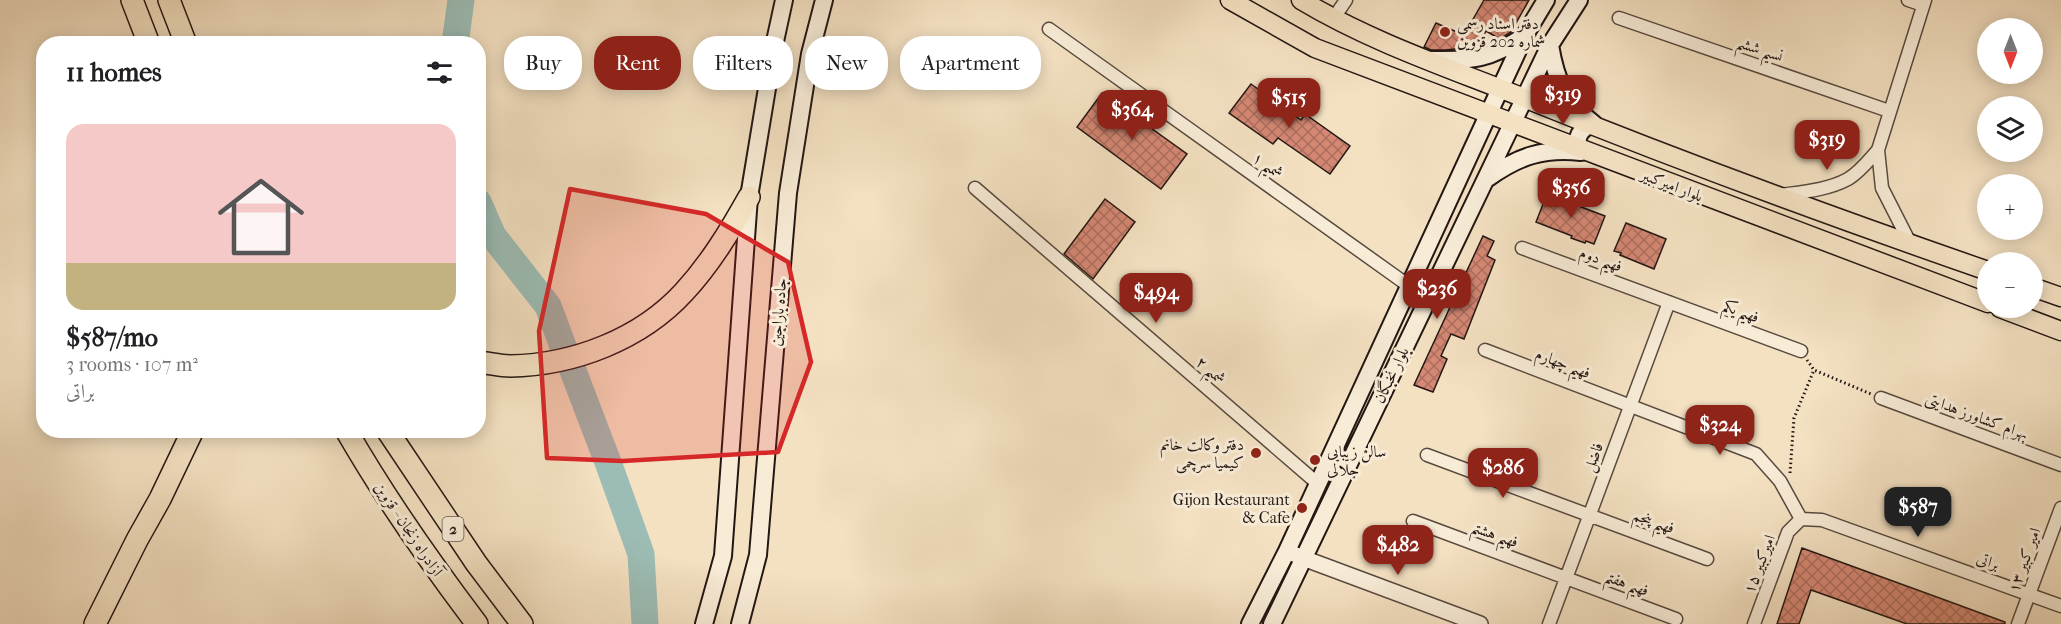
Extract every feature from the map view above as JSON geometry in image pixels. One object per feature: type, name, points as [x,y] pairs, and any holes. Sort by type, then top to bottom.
[{"type":"highway","points":[[132,0],[146,36]]},
{"type":"highway","points":[[169,0],[183,36]]},
{"type":"highway","points":[[486,363],[508,366],[548,363],[579,356],[605,346],[644,326],[683,294],[697,277],[730,231],[749,197]]},
{"type":"highway","points":[[95,624],[189,438]]},
{"type":"highway","name":"آزادراه زنجان - قزوین","points":[[350,438],[364,462],[442,577],[477,624]]},
{"type":"highway","name":"2","points":[[392,438],[476,563],[522,624]]},
{"type":"main road","points":[[704,624],[723,556],[749,197],[784,0]]},
{"type":"main road","name":"جاده باراجین","points":[[740,624],[758,555],[788,194],[810,54],[824,0]]},
{"type":"main road","name":"بلوار امیرکبیر","points":[[1230,0],[1315,48],[1977,299]]},
{"type":"main road","name":"بلوار امیرکبیر","points":[[1301,0],[1333,19],[1424,60],[1595,127],[1977,268]]},
{"type":"main road","name":"بلوار نخبگان","points":[[1250,624],[1287,551],[1525,35],[1546,0]]},
{"type":"main road","name":"بلوار نخبگان","points":[[1272,624],[1550,45],[1579,0]]},
{"type":"main road","points":[[1424,60],[1473,59],[1491,56],[1506,49],[1525,35]]},
{"type":"main road","points":[[1550,45],[1554,70],[1564,93],[1595,127]]},
{"type":"main road","points":[[1583,151],[1577,142],[1579,134],[1584,128],[1595,127]]},
{"type":"main road","points":[[1485,181],[1507,164],[1533,154],[1561,150],[1583,151]]},
{"type":"main road","points":[[2043,291],[2061,297]]},
{"type":"main road","points":[[2027,318],[2061,331]]},
{"type":"street","points":[[1333,19],[1346,0]]},
{"type":"street","points":[[1908,0],[1924,2],[1878,150],[1882,188],[1911,245]]},
{"type":"street","name":"نسیم ششم","points":[[1619,18],[1889,111]]},
{"type":"street","name":"شمیم ۱","points":[[1049,29],[1409,286]]},
{"type":"street","points":[[1779,195],[1822,188],[1848,180],[1861,170],[1878,150]]},
{"type":"street","name":"شمیم ۲","points":[[975,188],[1317,483]]},
{"type":"street","name":"فهیم دوم","points":[[1521,248],[1669,302]]},
{"type":"street","name":"فهیم یکم","points":[[1669,302],[1801,351]]},
{"type":"street","name":"فاضل","points":[[1549,624],[1669,302]]},
{"type":"street","name":"فهیم چهارم","points":[[1485,350],[1756,454],[1780,481],[1801,519]]},
{"type":"street","name":"بهرام کشاورز هدایتی","points":[[1881,398],[2061,465]]},
{"type":"street","name":"فهیم پنجم","points":[[1427,455],[1707,559]]},
{"type":"street","name":"امیر کبیر ۱۳","points":[[2018,624],[2061,508]]},
{"type":"street","name":"براتی","points":[[1801,519],[1822,520],[2061,606]]},
{"type":"street","name":"امیرکبیر ۱۵","points":[[1754,624],[1788,532],[1801,519]]},
{"type":"street","name":"فهیم هشتم","points":[[1413,521],[1566,578]]},
{"type":"street","points":[[1287,551],[1480,624]]},
{"type":"street","name":"فهیم هفتم","points":[[1566,578],[1676,619]]},
{"type":"path","points":[[1801,351],[1814,370],[1881,398]]},
{"type":"path","points":[[1789,496],[1794,418],[1814,370]]},
{"type":"highlighted area","points":[[570,189],[706,214],[788,262],[811,362],[778,452],[623,461],[547,458],[539,331]]},
{"type":"building","points":[[1484,0],[1529,0],[1511,32],[1500,39],[1486,31],[1478,47],[1431,50],[1424,47],[1436,23],[1464,35]]},
{"type":"building","points":[[1251,84],[1301,120],[1305,114],[1350,146],[1330,174],[1278,138],[1273,144],[1229,113]]},
{"type":"building","points":[[1102,93],[1187,154],[1161,189],[1077,127]]},
{"type":"building","points":[[1547,194],[1605,216],[1594,244],[1571,238],[1572,236],[1536,222]]},
{"type":"building","points":[[1105,199],[1135,222],[1093,279],[1064,254]]},
{"type":"building","points":[[1626,223],[1666,239],[1654,269],[1614,251]]},
{"type":"building","points":[[1483,236],[1494,241],[1487,256],[1495,260],[1464,339],[1451,334],[1441,356],[1447,359],[1433,392],[1414,385]]},
{"type":"building","points":[[1802,548],[2005,622],[2005,624],[1907,624],[1811,590],[1799,624],[1777,624]]},
{"type":"waterway","points":[[456,36],[461,0]]},
{"type":"waterway","points":[[486,220],[493,236],[548,306],[564,349]]},
{"type":"waterway","points":[[572,368],[641,554],[645,624]]},
{"type":"place","name":"دفتر اسناد رسمی شماره 202 قزوین","points":[[1445,32]]},
{"type":"place","name":"دفتر وکالت خانم کیمیا سرچمی","points":[[1256,453]]},
{"type":"place","name":"سالن زیبایی جلالی","points":[[1315,460]]},
{"type":"place","name":"Gijon Restaurant & Cafe","points":[[1302,508]]}]
